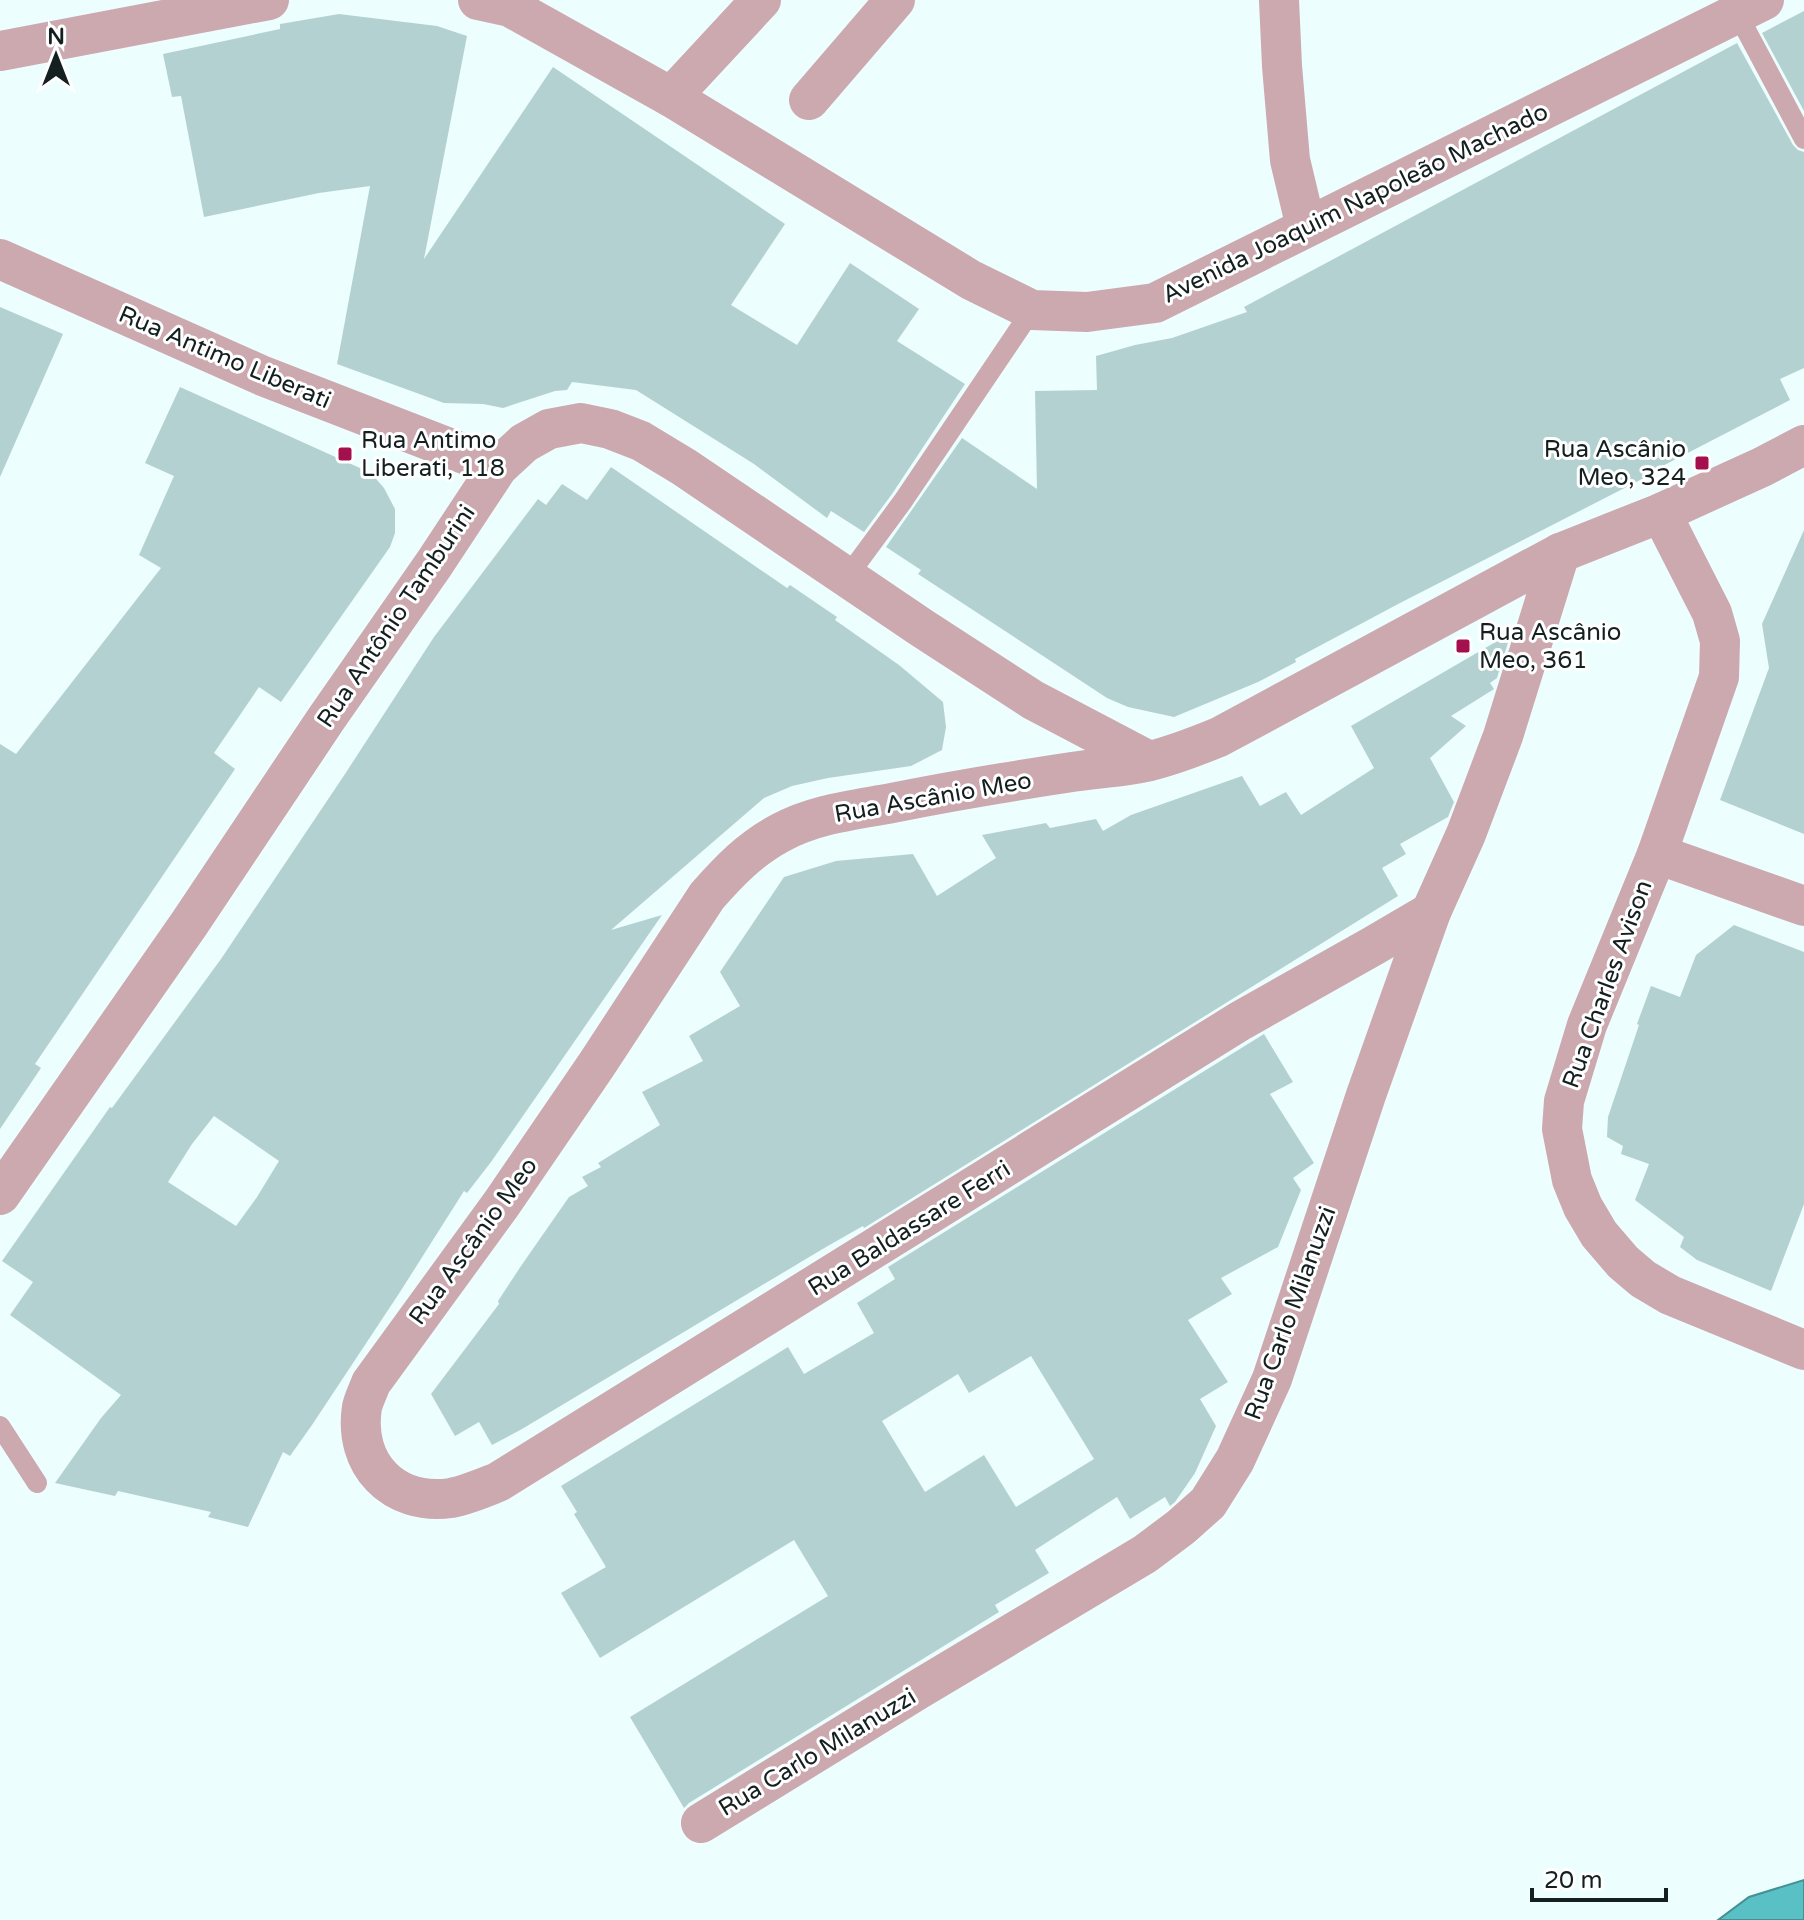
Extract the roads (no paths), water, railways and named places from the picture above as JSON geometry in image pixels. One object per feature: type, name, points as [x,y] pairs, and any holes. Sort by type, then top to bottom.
[{"type":"street","points":[[0,51],[269,0]]},
{"type":"street","name":"Avenida Joaquim Napoleão Machado","points":[[478,0],[510,7],[671,97],[971,280],[1032,310],[1087,312],[1155,303],[1750,4]]},
{"type":"street","points":[[671,97],[761,0]]},
{"type":"street","points":[[809,100],[895,0]]},
{"type":"street","points":[[1279,0],[1290,160],[1306,227]]},
{"type":"street","name":"Rua Antimo Liberati","points":[[0,259],[263,376],[498,467]]},
{"type":"street","name":"Rua Antônio Tamburini","points":[[0,1195],[189,924],[498,467],[524,443],[549,429],[581,423],[610,429],[641,441],[1033,700],[1149,761]]},
{"type":"street","name":"Rua Ascânio Meo","points":[[380,1477],[369,1461],[361,1437],[362,1405],[371,1383],[502,1203],[707,896],[745,856],[781,832],[829,815],[928,795],[1149,761],[1219,737],[1560,553],[1661,513],[1804,445]]},
{"type":"street","name":"Rua Charles Avison","points":[[1661,513],[1712,613],[1720,641],[1719,677],[1657,854],[1587,1025],[1564,1101],[1562,1129],[1572,1180],[1583,1207],[1599,1234],[1623,1262],[1643,1279],[1670,1295],[1804,1350]]},
{"type":"street","name":"Rua Carlo Milanuzzi","points":[[701,1823],[1145,1554],[1208,1503],[1235,1460],[1272,1379],[1366,1095],[1431,912],[1466,834],[1503,736],[1560,553]]},
{"type":"street","points":[[1657,854],[1804,906]]},
{"type":"street","name":"Rua Baldassare Ferri","points":[[380,1477],[395,1489],[430,1498],[469,1494],[498,1482],[1240,1021],[1431,912]]},
{"type":"lane","points":[[1750,4],[1804,139]]},
{"type":"lane","points":[[847,577],[903,501],[1032,310]]},
{"type":"lane","points":[[0,1426],[37,1483]]},
{"type":"water","points":[[1804,1880],[1804,1920],[1718,1920],[1749,1897]]},
{"type":"place","name":"Rua Antimo Liberati, 118","points":[[345,454]]},
{"type":"place","name":"Rua Ascânio Meo, 324","points":[[1702,463]]},
{"type":"place","name":"Rua Ascânio Meo, 361","points":[[1463,646]]}]
